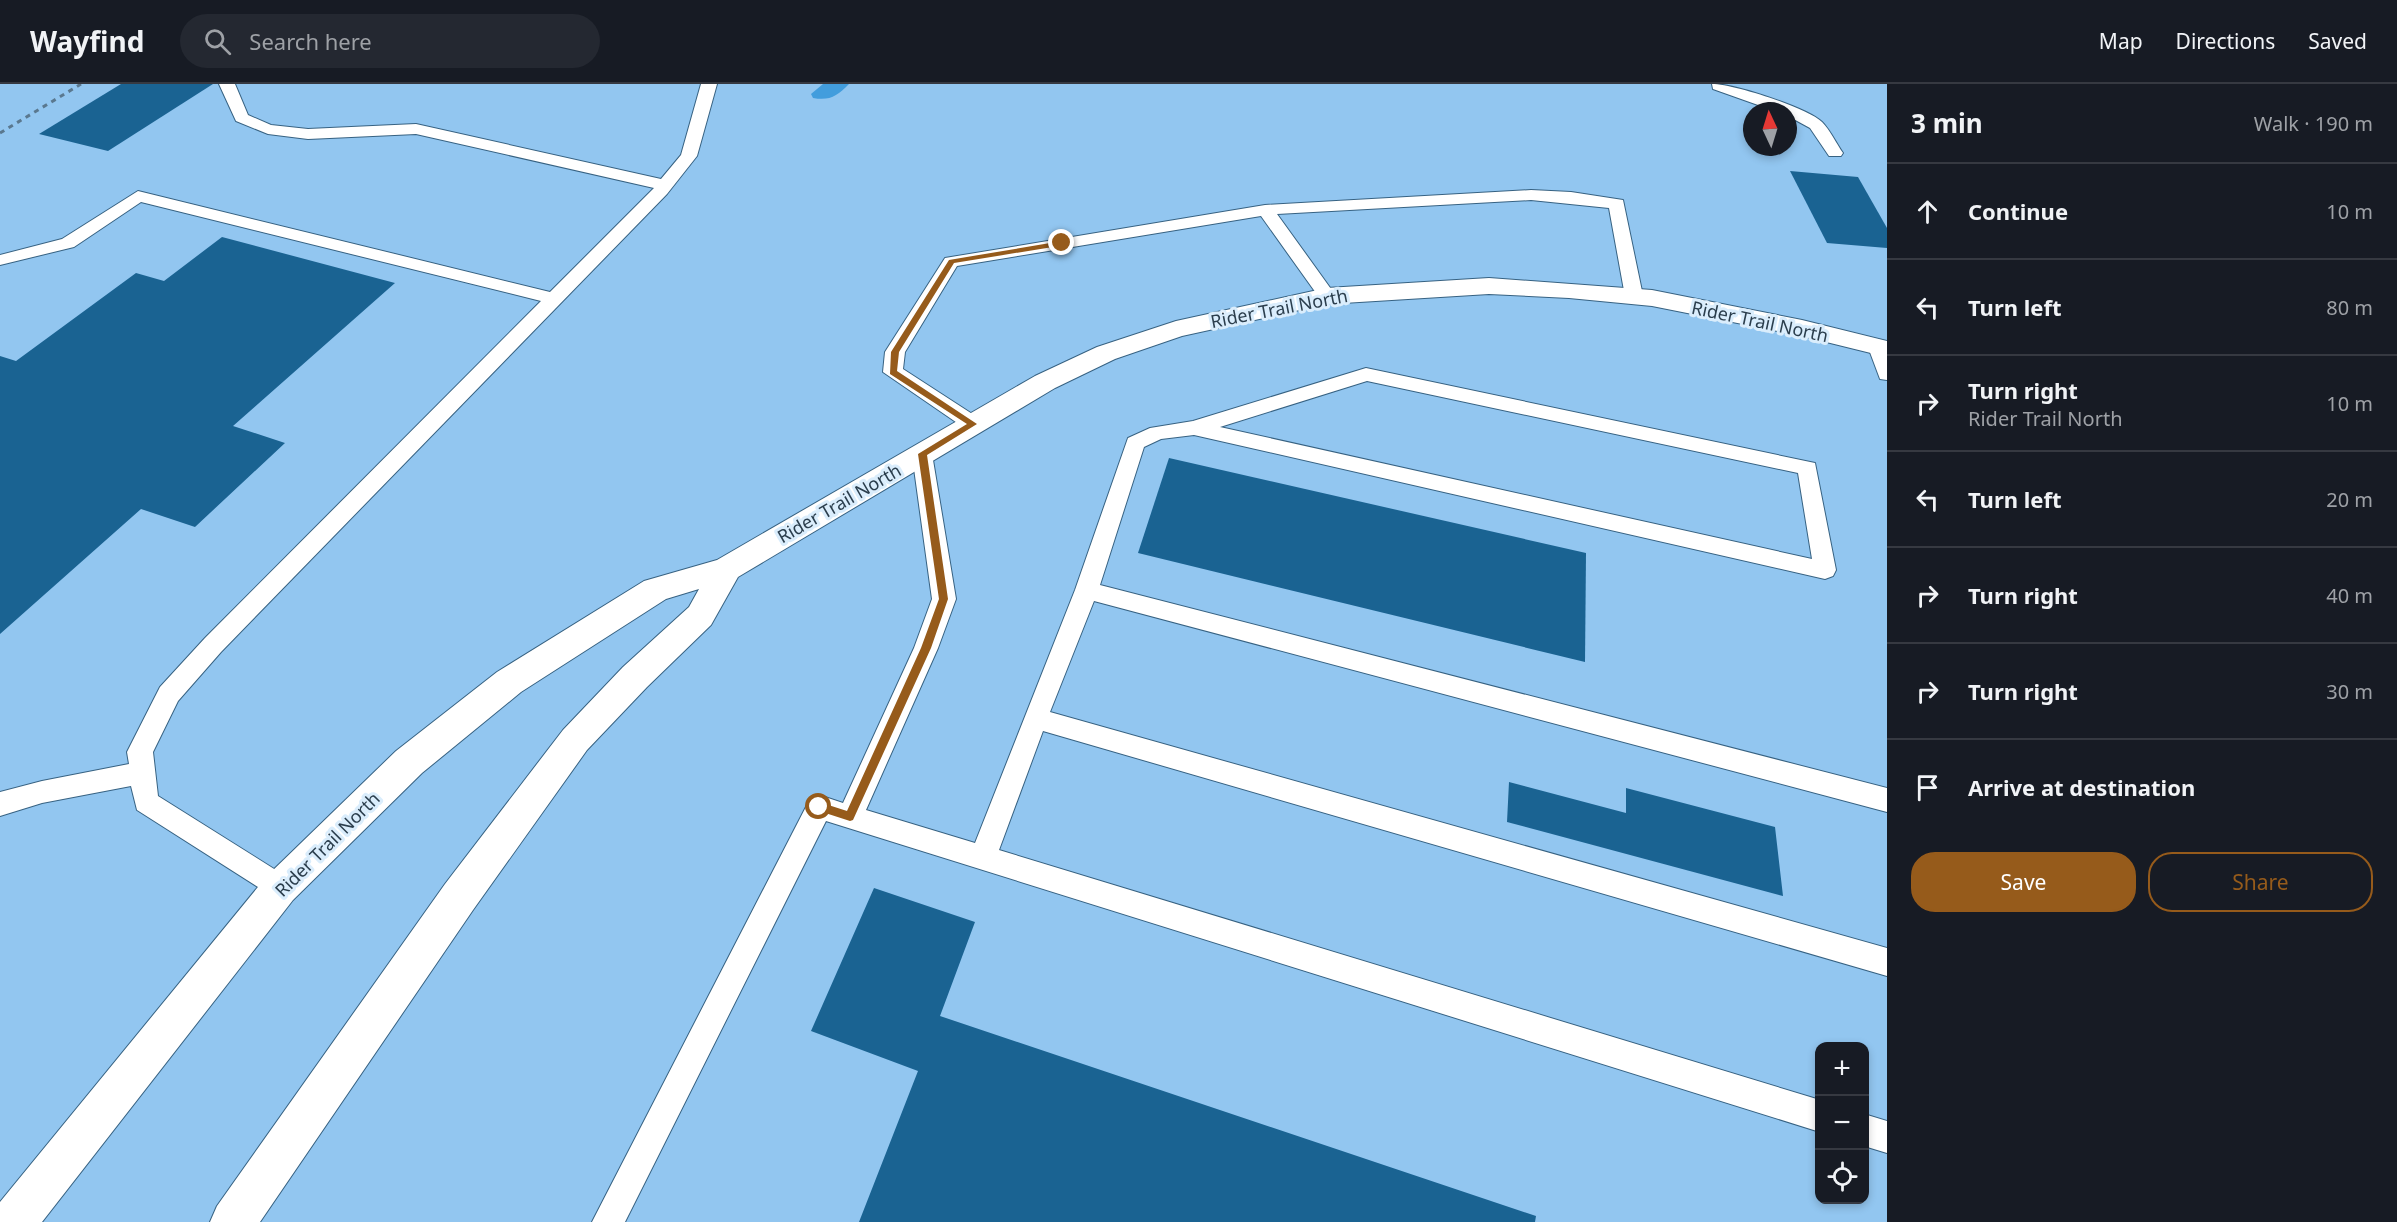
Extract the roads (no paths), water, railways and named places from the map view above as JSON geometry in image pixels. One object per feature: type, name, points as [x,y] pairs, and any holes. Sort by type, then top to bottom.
[{"type":"street","name":"Rider Trail North","points":[[14,1222],[280,888],[409,762],[509,682],[655,590],[727,569],[1045,382],[1106,353],[1176,329],[1327,296],[1489,286],[1634,296],[1802,328],[1882,348]]},
{"type":"street","name":"Rider Trail North","points":[[232,1222],[459,897],[575,740],[634,677],[700,616],[727,569]]},
{"type":"lane","points":[[227,84],[241,118],[268,129],[308,134],[416,129],[665,185]]},
{"type":"lane","points":[[280,888],[146,802],[140,752],[169,694],[213,645],[665,185],[689,156],[709,84]]},
{"type":"lane","points":[[1718,86],[1798,114],[1816,125],[1834,153]]},
{"type":"lane","points":[[973,424],[893,372],[895,352],[951,261],[1264,210],[1531,195],[1571,197],[1617,204],[1634,296]]},
{"type":"lane","points":[[0,260],[68,243],[138,196],[554,299]]},
{"type":"lane","points":[[1264,210],[1327,296]]},
{"type":"lane","points":[[1882,348],[1887,374]]},
{"type":"lane","points":[[983,858],[1035,718],[1087,590],[1135,443],[1157,433],[1194,428],[1366,374],[1808,468],[1825,570],[1194,428]]},
{"type":"lane","points":[[850,816],[926,648],[944,599],[922,454]]},
{"type":"lane","points":[[1087,590],[1887,800]]},
{"type":"lane","points":[[1035,718],[1887,962]]},
{"type":"lane","points":[[0,804],[42,792],[142,772]]},
{"type":"lane","points":[[608,1222],[819,807],[1815,1114]]},
{"type":"lane","points":[[1869,1132],[1887,1137]]},
{"type":"railway","points":[[0,133],[81,84]]}]
